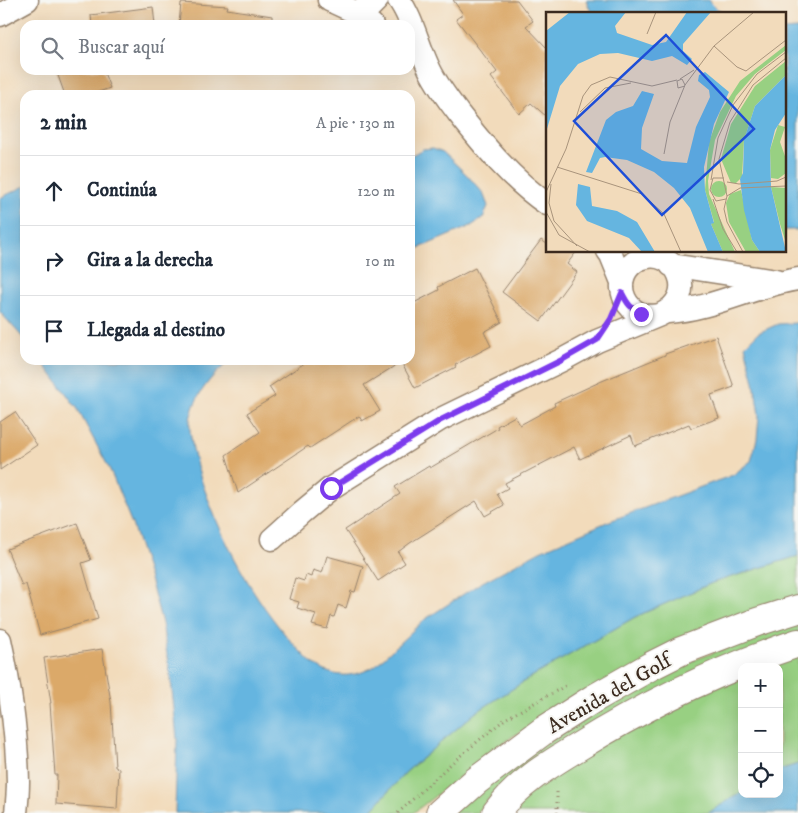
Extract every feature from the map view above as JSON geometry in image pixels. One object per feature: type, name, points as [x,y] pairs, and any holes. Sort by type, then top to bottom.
[{"type":"street","points":[[0,14],[27,0]]},
{"type":"street","points":[[329,0],[364,19],[368,9],[377,0]]},
{"type":"street","points":[[398,0],[402,4],[409,20]]},
{"type":"street","points":[[415,34],[428,68],[449,100],[478,138],[511,174],[546,203]]},
{"type":"street","points":[[415,57],[428,68]]},
{"type":"street","points":[[609,252],[612,254],[626,302],[641,314],[650,316],[708,305],[789,280]]},
{"type":"street","points":[[597,340],[611,319],[622,288],[624,274],[636,261],[645,257],[789,280]]},
{"type":"street","points":[[272,539],[331,488],[441,420],[562,360],[597,340],[664,313],[674,306],[679,298],[681,280],[677,272],[654,258]]},
{"type":"street","name":"Avenida del Golf","points":[[440,813],[476,781],[543,731],[593,699],[681,651],[757,622],[798,609]]},
{"type":"street","points":[[0,640],[15,734],[18,783],[16,813]]},
{"type":"street","name":"Avenida del Golf","points":[[496,813],[508,797],[546,767],[613,726],[713,675],[798,643]]},
{"type":"green space","points":[[798,556],[798,596],[513,736],[413,813],[369,813],[406,772],[475,713],[531,677],[635,617],[712,583]]},
{"type":"green space","points":[[798,621],[798,634],[532,764],[498,788],[477,813],[452,813],[525,756],[640,685],[689,662]]},
{"type":"green space","points":[[798,653],[798,764],[783,769],[783,663],[772,663]]},
{"type":"green space","points":[[738,676],[738,794],[708,813],[509,813],[516,804],[624,727]]},
{"type":"water","points":[[586,0],[708,0],[723,12],[591,12]]},
{"type":"water","points":[[798,29],[798,230],[786,230],[786,30]]},
{"type":"water","points":[[433,148],[443,152],[483,193],[488,206],[483,218],[471,226],[415,250],[415,153],[423,149]]},
{"type":"water","points":[[20,188],[20,334],[0,312],[0,198]]},
{"type":"water","points":[[778,324],[798,324],[798,556],[712,583],[635,617],[531,677],[475,713],[406,772],[369,813],[175,813],[177,739],[171,680],[162,623],[150,579],[132,524],[110,470],[77,408],[45,365],[225,365],[212,377],[202,391],[190,419],[194,455],[215,517],[246,579],[272,618],[286,635],[313,664],[325,671],[347,675],[368,670],[375,666],[424,620],[479,584],[540,551],[607,522],[733,475],[751,461],[757,439],[759,415],[754,382],[745,346],[758,333]]},
{"type":"water","points":[[798,764],[798,813],[708,813],[738,794],[738,798],[783,798],[783,769]]},
{"type":"building","points":[[453,0],[517,0],[533,21],[526,26],[546,47],[546,116],[531,103],[519,114],[491,77],[497,72],[456,19],[463,14]]},
{"type":"building","points":[[181,3],[228,6],[227,9],[272,16],[272,20],[179,20]]},
{"type":"building","points":[[153,7],[154,20],[92,20],[91,15]]},
{"type":"building","points":[[58,75],[105,75],[110,88],[104,90],[63,90]]},
{"type":"building","points":[[541,240],[546,243],[546,252],[576,252],[567,264],[577,272],[541,321],[502,292]]},
{"type":"building","points":[[475,268],[502,322],[484,332],[491,346],[415,388],[403,365],[415,365],[415,302],[439,290],[438,287]]},
{"type":"building","points":[[716,336],[734,387],[711,395],[719,418],[691,428],[689,424],[635,446],[631,435],[580,459],[574,447],[505,483],[508,488],[497,494],[504,505],[485,516],[476,501],[410,543],[398,552],[405,563],[378,581],[345,530],[400,494],[395,487],[498,428],[497,426],[515,416],[520,425],[555,406],[554,403],[602,381],[665,354]]},
{"type":"building","points":[[302,365],[396,365],[364,385],[380,411],[362,421],[359,416],[310,448],[308,446],[238,493],[226,455],[260,432],[247,413],[275,396],[269,387]]},
{"type":"building","points":[[15,412],[37,445],[0,470],[0,422]]},
{"type":"building","points":[[77,523],[91,560],[82,563],[98,619],[40,635],[26,584],[22,586],[7,549]]},
{"type":"building","points":[[327,556],[363,566],[355,592],[351,591],[346,608],[338,605],[334,617],[331,616],[327,629],[312,625],[316,614],[297,608],[299,602],[289,599],[295,578],[304,581],[306,575],[311,577],[313,570],[322,573]]},
{"type":"building","points":[[102,649],[111,702],[115,767],[119,768],[117,809],[56,804],[57,775],[55,775],[51,703],[44,658]]},
{"type":"route","points":[[331,488],[441,420],[562,360],[597,340],[611,319],[622,293],[626,302],[641,314]]}]
